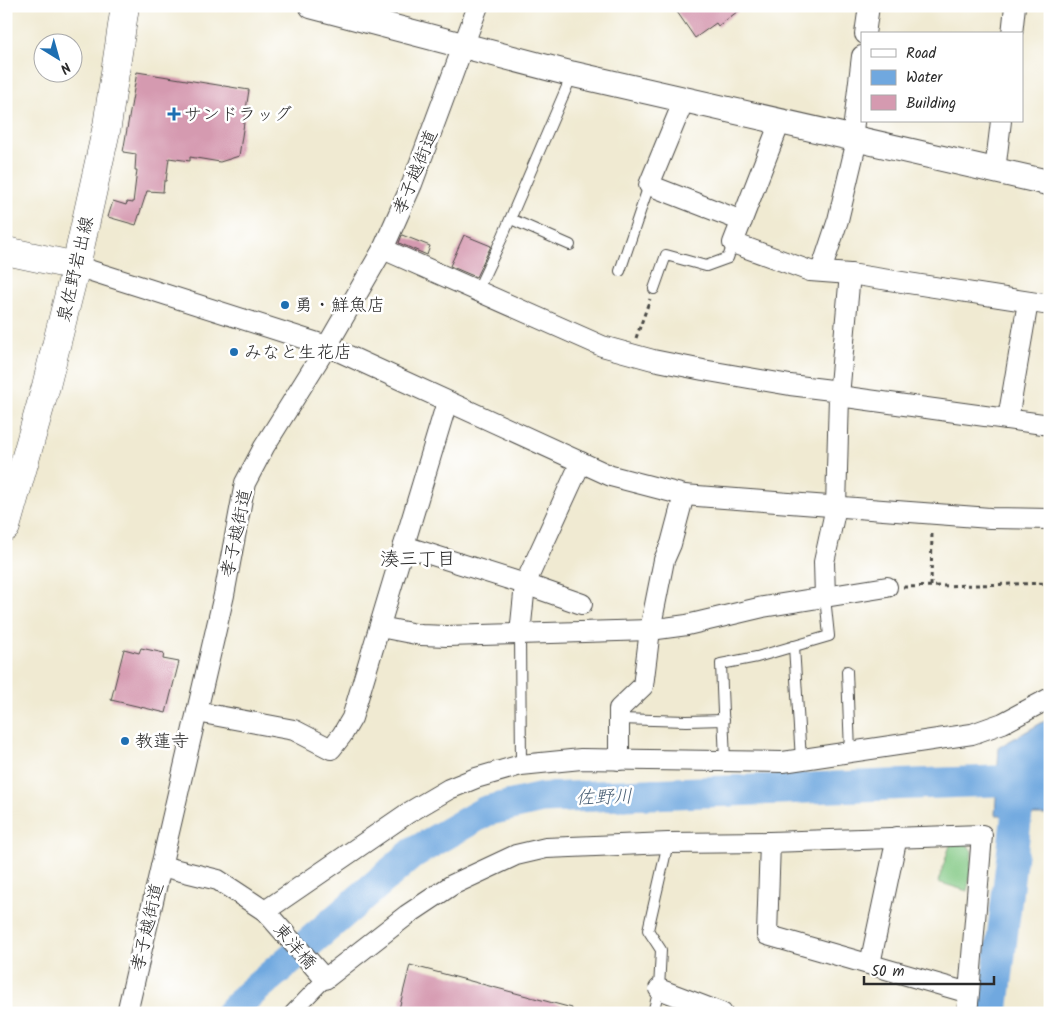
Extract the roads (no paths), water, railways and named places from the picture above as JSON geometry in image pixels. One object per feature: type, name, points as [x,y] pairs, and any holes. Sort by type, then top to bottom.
[{"type":"main road","name":"泉佐野岩出線","points":[[6,527],[46,386],[76,266],[107,126],[124,6]]},
{"type":"main road","points":[[6,251],[76,266]]},
{"type":"street","points":[[312,6],[572,74],[1050,183]]},
{"type":"street","name":"孝子越街道","points":[[127,1013],[224,595],[245,484],[264,447],[327,346],[383,249],[412,184],[478,6]]},
{"type":"street","points":[[865,32],[868,6]]},
{"type":"street","points":[[1012,32],[1015,6]]},
{"type":"street","points":[[821,272],[838,220],[855,139],[861,68]]},
{"type":"street","points":[[684,100],[649,185],[742,221]]},
{"type":"street","points":[[780,122],[733,243],[810,271],[850,274],[1050,305]]},
{"type":"street","points":[[995,170],[1001,122]]},
{"type":"street","points":[[383,249],[602,346],[630,354],[703,370],[790,385],[1050,425]]},
{"type":"street","points":[[76,266],[327,346],[611,476],[684,495],[990,518],[1050,519]]},
{"type":"street","points":[[825,597],[824,562],[836,507],[839,393],[850,274]]},
{"type":"street","points":[[1008,419],[1028,302]]},
{"type":"street","points":[[197,712],[294,730],[331,749],[352,718],[447,402]]},
{"type":"street","points":[[520,634],[526,584],[581,462]]},
{"type":"street","points":[[619,760],[619,709],[643,686],[650,630],[664,560],[671,544],[684,495]]},
{"type":"street","points":[[404,546],[526,584],[582,604]]},
{"type":"street","points":[[380,627],[422,635],[447,636],[650,630],[687,625],[763,607],[887,587]]},
{"type":"street","points":[[267,913],[408,813],[449,789],[476,778],[521,765],[581,759],[783,762],[801,760],[972,734],[1003,723],[1050,698]]},
{"type":"street","points":[[292,1013],[324,978],[407,915],[452,885],[516,855],[546,848],[982,835],[967,1013]]},
{"type":"street","points":[[870,964],[896,837]]},
{"type":"street","points":[[770,842],[767,935],[970,993]]},
{"type":"street","name":"東洋橋","points":[[161,866],[218,880],[267,913],[324,978]]},
{"type":"street","points":[[659,989],[722,1013]]},
{"type":"lane","points":[[477,291],[572,74]]},
{"type":"lane","points":[[620,271],[649,185]]},
{"type":"lane","points":[[510,219],[570,245]]},
{"type":"lane","points":[[654,289],[666,255],[706,266],[728,258],[733,243]]},
{"type":"lane","points":[[725,761],[721,664],[756,657],[829,636],[825,597]]},
{"type":"lane","points":[[520,634],[521,765]]},
{"type":"lane","points":[[794,646],[801,760]]},
{"type":"lane","points":[[847,671],[850,752]]},
{"type":"lane","points":[[619,719],[724,720]]},
{"type":"lane","points":[[653,1013],[659,989],[661,950],[648,930],[668,843]]},
{"type":"water","points":[[1050,718],[1050,815],[995,815],[999,747]]},
{"type":"waterway","name":"佐野川","points":[[231,1013],[246,997],[413,853],[486,811],[542,798],[1021,780],[1050,777]]},
{"type":"waterway","points":[[993,1013],[1021,780]]},
{"type":"place","name":"サンドラッグ","points":[[174,114]]},
{"type":"place","name":"勇・鮮魚店","points":[[285,305]]},
{"type":"place","name":"みなと生花店","points":[[234,352]]},
{"type":"place","name":"教蓮寺","points":[[125,741]]},
{"type":"district","name":"湊三丁目","points":[[418,558]]}]
